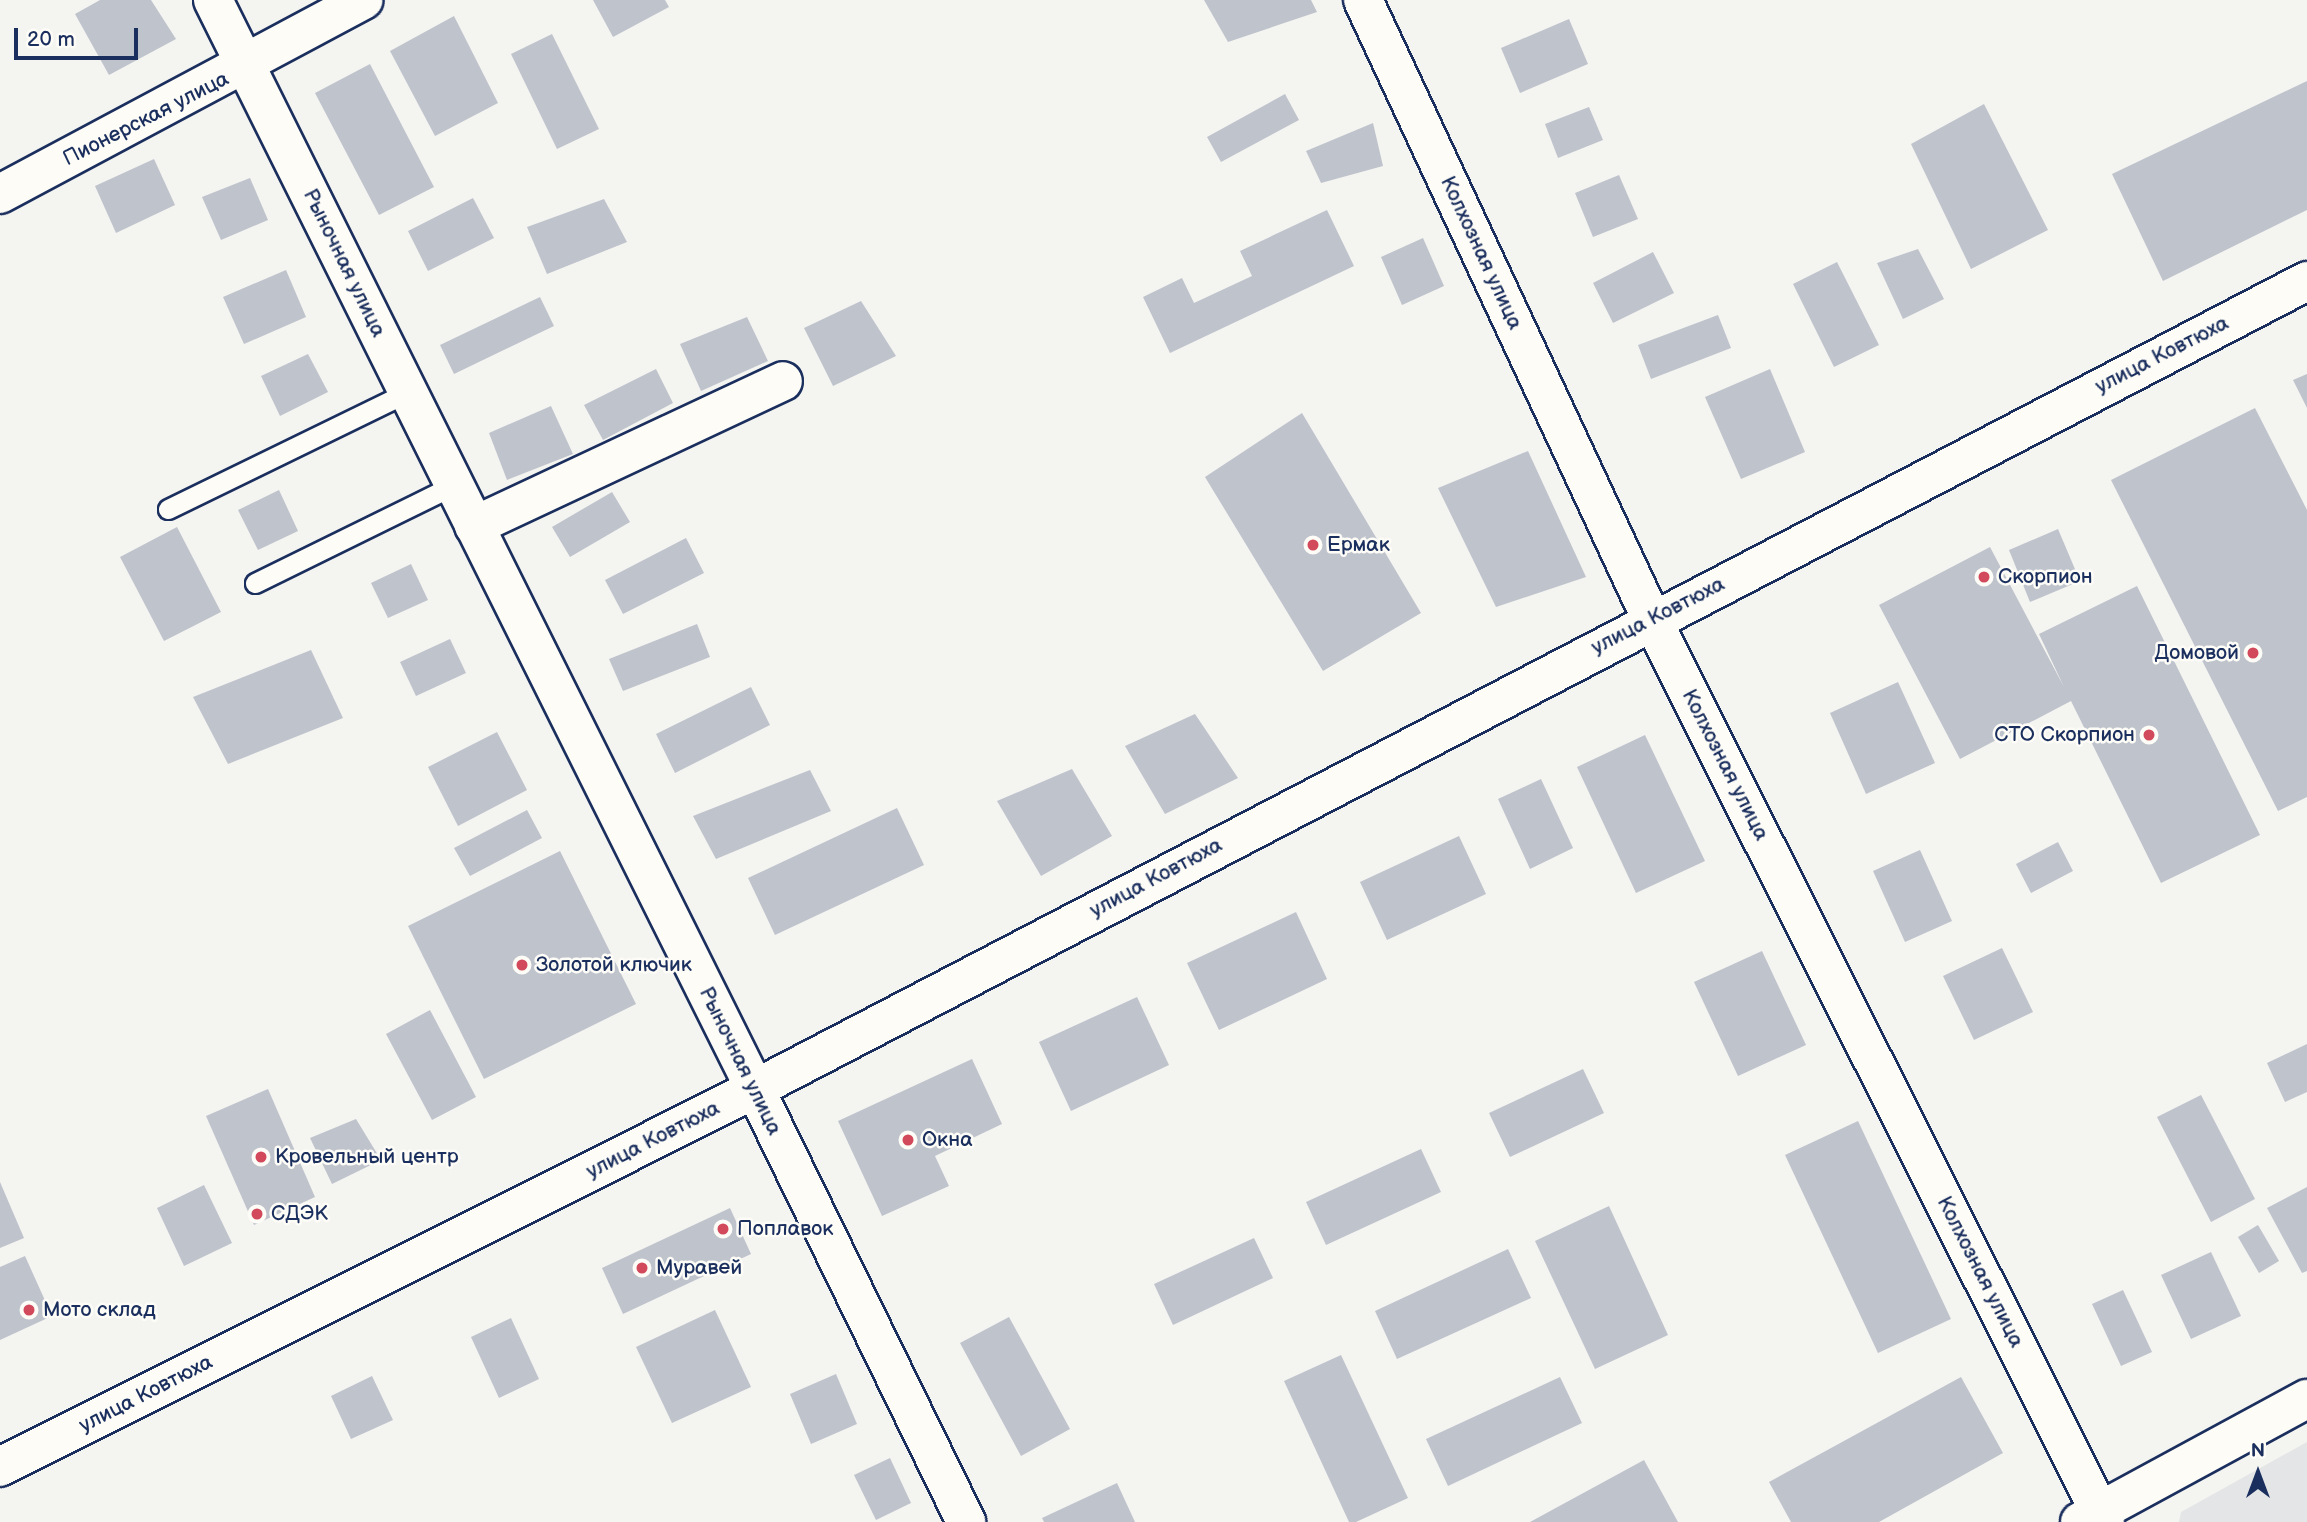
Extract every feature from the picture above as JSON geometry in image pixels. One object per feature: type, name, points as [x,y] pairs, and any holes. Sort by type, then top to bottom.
[{"type":"street","name":"Рыночная улица","points":[[213,0],[755,1089],[966,1522]]},
{"type":"street","name":"Пионерская улица","points":[[0,194],[246,66],[363,0]]},
{"type":"street","name":"Колхозная улица","points":[[1363,0],[1652,620],[2095,1518]]},
{"type":"street","name":"улица Ковтюха","points":[[0,1467],[755,1089],[2307,281]]},
{"type":"street","points":[[474,526],[783,381]]},
{"type":"street","points":[[2095,1518],[2307,1399]]},
{"type":"lane","points":[[167,509],[408,392]]},
{"type":"lane","points":[[255,583],[454,485]]},
{"type":"shaded area","points":[[2307,1442],[2307,1522],[2179,1522],[2181,1512]]},
{"type":"building","points":[[100,0],[151,0],[176,39],[109,75],[75,14]]},
{"type":"building","points":[[593,0],[665,0],[669,7],[613,37]]},
{"type":"building","points":[[1204,0],[1311,0],[1317,12],[1228,42]]},
{"type":"building","points":[[454,16],[498,103],[435,136],[390,51]]},
{"type":"building","points":[[1569,19],[1588,64],[1520,93],[1501,48]]},
{"type":"building","points":[[552,34],[599,129],[557,149],[511,54]]},
{"type":"building","points":[[370,64],[434,187],[379,215],[315,93]]},
{"type":"building","points":[[2307,81],[2307,210],[2163,281],[2112,174]]},
{"type":"building","points":[[1285,94],[1299,120],[1221,162],[1207,137]]},
{"type":"building","points":[[1984,104],[2048,230],[1971,269],[1911,144]]},
{"type":"building","points":[[1589,107],[1603,140],[1558,158],[1545,124]]},
{"type":"building","points":[[1373,123],[1383,166],[1321,183],[1306,151]]},
{"type":"building","points":[[154,159],[175,205],[116,233],[95,186]]},
{"type":"building","points":[[1619,175],[1638,219],[1593,237],[1575,193]]},
{"type":"building","points":[[250,178],[268,220],[221,240],[202,197]]},
{"type":"building","points":[[473,198],[494,238],[428,271],[408,231]]},
{"type":"building","points":[[604,199],[627,242],[547,274],[527,227]]},
{"type":"building","points":[[1327,210],[1354,266],[1170,353],[1143,297],[1182,278],[1194,303],[1252,276],[1240,251]]},
{"type":"building","points":[[1423,238],[1444,286],[1402,305],[1381,257]]},
{"type":"building","points":[[1918,249],[1944,299],[1903,319],[1877,263]]},
{"type":"building","points":[[1653,252],[1674,293],[1613,323],[1593,283]]},
{"type":"building","points":[[1837,262],[1879,345],[1834,367],[1793,284]]},
{"type":"building","points":[[286,270],[306,317],[244,344],[223,297]]},
{"type":"building","points":[[540,297],[554,326],[454,374],[440,345]]},
{"type":"building","points":[[861,301],[896,356],[833,386],[804,328]]},
{"type":"building","points":[[1718,315],[1731,348],[1651,379],[1638,345]]},
{"type":"building","points":[[747,317],[768,361],[701,391],[680,344]]},
{"type":"building","points":[[308,354],[328,392],[280,416],[261,376]]},
{"type":"building","points":[[656,369],[673,403],[603,440],[584,405]]},
{"type":"building","points":[[1770,369],[1805,452],[1741,479],[1705,397]]},
{"type":"building","points":[[2307,374],[2307,408],[2293,380]]},
{"type":"building","points":[[551,406],[573,454],[507,480],[489,433]]},
{"type":"building","name":"Домовой","points":[[2255,408],[2307,510],[2307,797],[2278,811],[2111,480]]},
{"type":"building","name":"Ермак","points":[[1302,413],[1421,613],[1323,671],[1205,477]]},
{"type":"building","points":[[1528,451],[1586,577],[1496,607],[1438,488]]},
{"type":"building","points":[[279,490],[298,531],[258,550],[238,510]]},
{"type":"building","points":[[612,492],[630,522],[570,557],[552,527]]},
{"type":"building","points":[[177,527],[221,612],[164,641],[120,557]]},
{"type":"building","points":[[2058,529],[2080,581],[2030,602],[2009,550]]},
{"type":"building","points":[[686,538],[704,573],[623,614],[605,580]]},
{"type":"building","points":[[1990,547],[2064,687],[2039,634],[2137,586],[2260,835],[2161,883],[2071,701],[1960,759],[1879,605]]},
{"type":"building","points":[[411,564],[428,600],[388,618],[371,583]]},
{"type":"building","points":[[697,624],[710,657],[623,691],[609,659]]},
{"type":"building","points":[[450,639],[466,673],[416,696],[400,662]]},
{"type":"building","points":[[311,650],[343,718],[228,764],[193,697]]},
{"type":"building","points":[[1898,682],[1935,763],[1866,794],[1830,713]]},
{"type":"building","points":[[751,687],[770,725],[675,773],[656,734]]},
{"type":"building","points":[[1195,714],[1238,778],[1165,814],[1125,746]]},
{"type":"building","points":[[497,732],[527,790],[458,826],[428,767]]},
{"type":"building","points":[[1645,735],[1705,861],[1636,893],[1577,767]]},
{"type":"building","points":[[1072,769],[1112,836],[1041,876],[997,801]]},
{"type":"building","points":[[810,770],[831,811],[716,859],[693,816]]},
{"type":"building","points":[[1541,779],[1573,848],[1530,869],[1498,799]]},
{"type":"building","points":[[897,808],[924,865],[775,935],[748,878]]},
{"type":"building","points":[[527,810],[542,838],[470,876],[454,848]]},
{"type":"building","points":[[1459,836],[1486,894],[1387,940],[1360,882]]},
{"type":"building","points":[[2058,842],[2073,871],[2031,893],[2016,864]]},
{"type":"building","points":[[1920,850],[1952,921],[1905,942],[1873,871]]},
{"type":"building","name":"Золотой ключик","points":[[560,851],[636,1004],[484,1079],[408,926]]},
{"type":"building","points":[[1296,912],[1327,979],[1219,1030],[1187,963]]},
{"type":"building","points":[[2002,948],[2033,1012],[1974,1040],[1943,976]]},
{"type":"building","points":[[1762,951],[1806,1045],[1738,1076],[1694,982]]},
{"type":"building","points":[[1137,997],[1169,1065],[1071,1111],[1039,1042]]},
{"type":"building","points":[[430,1010],[476,1097],[432,1120],[386,1034]]},
{"type":"building","points":[[2307,1044],[2307,1092],[2285,1102],[2267,1063]]},
{"type":"building","name":"Окна","points":[[972,1059],[1002,1124],[935,1156],[949,1186],[882,1216],[838,1121]]},
{"type":"building","points":[[1583,1069],[1604,1113],[1510,1157],[1489,1113]]},
{"type":"building","name":"Кровельный центр","points":[[268,1089],[315,1197],[254,1225],[206,1116]]},
{"type":"building","points":[[2201,1095],[2255,1199],[2211,1222],[2157,1117]]},
{"type":"building","points":[[356,1119],[381,1160],[332,1184],[310,1138]]},
{"type":"building","points":[[1858,1121],[1951,1319],[1878,1353],[1785,1155]]},
{"type":"building","points":[[1421,1149],[1441,1192],[1326,1245],[1306,1202]]},
{"type":"building","points":[[0,1182],[24,1238],[0,1248]]},
{"type":"building","points":[[204,1185],[232,1243],[184,1266],[157,1208]]},
{"type":"building","points":[[2307,1187],[2307,1271],[2302,1273],[2267,1208]]},
{"type":"building","points":[[1609,1206],[1668,1335],[1595,1369],[1535,1241]]},
{"type":"building","points":[[730,1208],[751,1254],[623,1314],[602,1268]]},
{"type":"building","points":[[2258,1225],[2279,1261],[2259,1273],[2238,1237]]},
{"type":"building","points":[[1254,1238],[1273,1278],[1173,1325],[1154,1284]]},
{"type":"building","points":[[1508,1249],[1531,1298],[1397,1359],[1375,1311]]},
{"type":"building","points":[[2211,1252],[2241,1316],[2191,1339],[2161,1275]]},
{"type":"building","points":[[25,1256],[52,1316],[0,1340],[0,1267]]},
{"type":"building","points":[[2123,1290],[2152,1352],[2121,1366],[2092,1304]]},
{"type":"building","points":[[715,1310],[751,1387],[672,1423],[636,1347]]},
{"type":"building","points":[[1009,1317],[1070,1429],[1021,1456],[960,1343]]},
{"type":"building","points":[[511,1318],[539,1379],[499,1398],[471,1337]]},
{"type":"building","points":[[1341,1355],[1408,1498],[1356,1522],[1349,1522],[1284,1381]]},
{"type":"building","points":[[836,1374],[857,1424],[811,1444],[790,1394]]},
{"type":"building","points":[[372,1376],[393,1420],[351,1439],[331,1396]]},
{"type":"building","points":[[1560,1377],[1582,1423],[1448,1486],[1426,1439]]},
{"type":"building","points":[[1961,1377],[2003,1453],[1879,1522],[1791,1522],[1769,1482]]},
{"type":"building","points":[[890,1458],[911,1503],[876,1520],[854,1475]]},
{"type":"building","points":[[1644,1460],[1678,1522],[1530,1522]]},
{"type":"building","points":[[1117,1483],[1135,1522],[1044,1522],[1042,1518]]},
{"type":"place","name":"Ермак","points":[[1313,545]]},
{"type":"place","name":"Скорпион","points":[[1984,577]]},
{"type":"place","name":"Домовой","points":[[2253,653]]},
{"type":"place","name":"СТО Скорпион","points":[[2149,735]]},
{"type":"place","name":"Золотой ключик","points":[[522,965]]},
{"type":"place","name":"Окна","points":[[908,1140]]},
{"type":"place","name":"Кровельный центр","points":[[261,1157]]},
{"type":"place","name":"СДЭК","points":[[257,1214]]},
{"type":"place","name":"Поплавок","points":[[723,1229]]},
{"type":"place","name":"Муравей","points":[[642,1268]]},
{"type":"place","name":"Мото склад","points":[[29,1310]]}]
